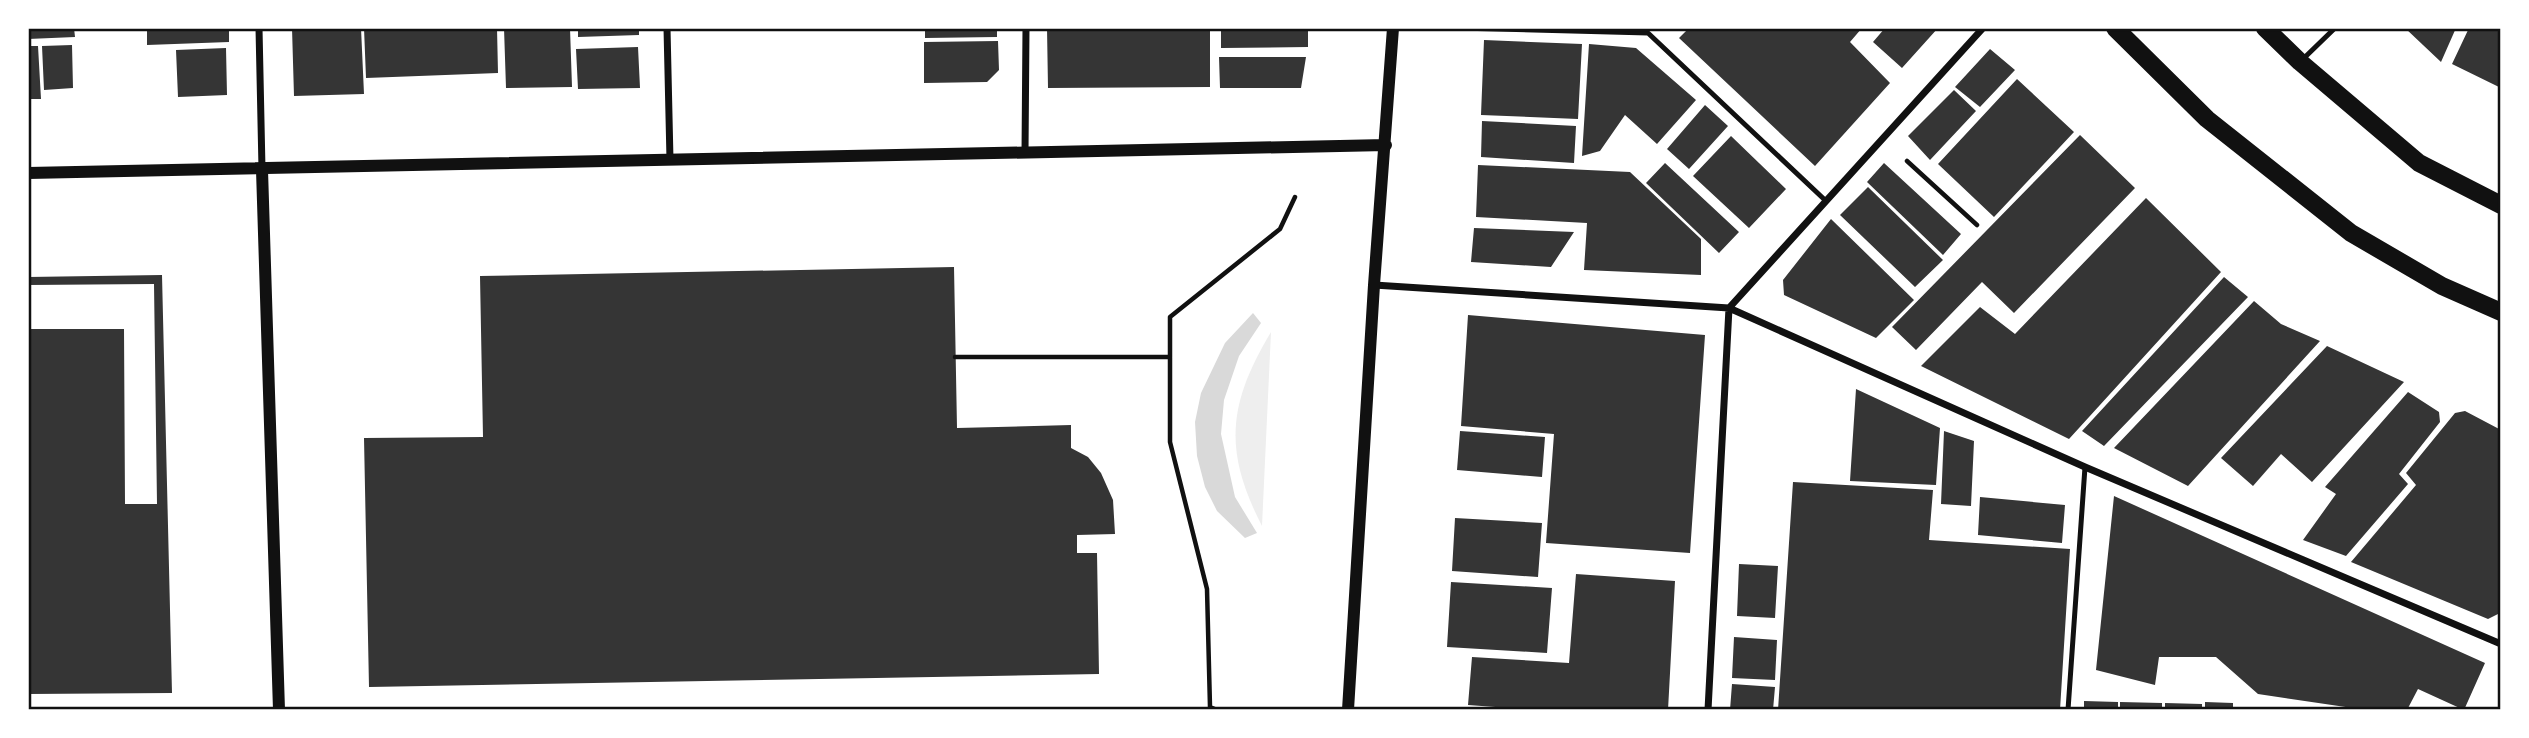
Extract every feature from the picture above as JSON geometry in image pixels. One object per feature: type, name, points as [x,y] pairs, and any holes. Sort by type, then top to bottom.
[{"type":"main road","points":[[2115,28],[2207,119],[2351,233],[2442,286],[2501,312]]},
{"type":"main road","points":[[2265,28],[2300,62],[2419,163],[2501,205]]},
{"type":"street","points":[[259,28],[279,710]]},
{"type":"street","points":[[667,28],[670,161]]},
{"type":"street","points":[[1025,153],[1026,28]]},
{"type":"street","points":[[1348,710],[1393,28]]},
{"type":"street","points":[[1708,710],[1729,308],[1983,28]]},
{"type":"street","points":[[28,173],[1386,145]]},
{"type":"street","points":[[1374,285],[1729,308],[2085,467],[2501,644]]},
{"type":"lane","points":[[1458,28],[1648,33],[1826,201]]},
{"type":"lane","points":[[2300,62],[2334,28]]},
{"type":"lane","points":[[2068,710],[2085,467]]},
{"type":"path","points":[[1883,139],[1977,225]]},
{"type":"path","points":[[1217,710],[1210,707],[1207,589],[1170,442],[1170,317],[1280,229],[1296,197]]},
{"type":"path","points":[[955,357],[1170,357]]},
{"type":"shaded area","points":[[1253,313],[1261,323],[1239,356],[1224,400],[1221,434],[1235,497],[1257,533],[1245,538],[1217,511],[1205,487],[1197,456],[1195,422],[1201,393],[1225,343]]},
{"type":"shaded area","points":[[1271,332],[1262,526],[1241,474],[1236,450],[1236,428],[1246,382]]},
{"type":"building","points":[[28,28],[74,28],[75,37],[28,39]]},
{"type":"building","points":[[147,28],[229,28],[229,42],[147,45]]},
{"type":"building","points":[[292,28],[361,28],[364,94],[294,96]]},
{"type":"building","points":[[364,28],[497,28],[498,73],[366,78]]},
{"type":"building","points":[[504,28],[570,28],[572,87],[506,88]]},
{"type":"building","points":[[578,28],[639,28],[639,35],[578,37]]},
{"type":"building","points":[[925,28],[997,28],[997,37],[925,38]]},
{"type":"building","points":[[1047,28],[1210,28],[1210,87],[1048,88]]},
{"type":"building","points":[[1221,28],[1308,28],[1308,47],[1221,48]]},
{"type":"building","points":[[1689,28],[1862,28],[1850,42],[1890,83],[1815,166],[1679,38]]},
{"type":"building","points":[[1885,28],[1938,28],[1902,68],[1873,42]]},
{"type":"building","points":[[2405,28],[2456,28],[2441,62]]},
{"type":"building","points":[[2469,28],[2501,28],[2501,88],[2452,64]]},
{"type":"building","points":[[1484,40],[1582,44],[1578,119],[1481,115]]},
{"type":"building","points":[[998,41],[999,70],[987,82],[924,83],[924,42]]},
{"type":"building","points":[[1589,44],[1636,48],[1696,100],[1657,144],[1625,115],[1600,151],[1582,156]]},
{"type":"building","points":[[72,45],[73,88],[44,90],[42,46]]},
{"type":"building","points":[[28,46],[38,46],[41,99],[28,99]]},
{"type":"building","points":[[638,47],[640,88],[578,89],[576,49]]},
{"type":"building","points":[[226,48],[227,95],[178,97],[176,50]]},
{"type":"building","points":[[1990,49],[2015,70],[1980,107],[1955,87]]},
{"type":"building","points":[[1219,57],[1306,57],[1301,88],[1220,88]]},
{"type":"building","points":[[2017,79],[2074,132],[1994,217],[1938,164]]},
{"type":"building","points":[[1954,90],[1976,111],[1930,160],[1908,136]]},
{"type":"building","points":[[1705,105],[1728,126],[1689,169],[1667,149]]},
{"type":"building","points":[[1482,121],[1576,126],[1574,163],[1481,157]]},
{"type":"building","points":[[2080,135],[2135,188],[2014,313],[1982,282],[1916,350],[1892,327]]},
{"type":"building","points":[[1731,136],[1786,189],[1749,228],[1693,176]]},
{"type":"building","points":[[1665,163],[1739,232],[1719,253],[1646,183]]},
{"type":"building","points":[[1884,163],[1961,234],[1943,255],[1867,182]]},
{"type":"building","points":[[1478,165],[1630,172],[1701,239],[1701,275],[1584,270],[1587,223],[1476,217]]},
{"type":"building","points":[[1868,187],[1943,260],[1915,287],[1840,215]]},
{"type":"building","points":[[2146,198],[2221,272],[2069,439],[1921,366],[1980,307],[2015,334]]},
{"type":"building","points":[[1831,219],[1914,300],[1876,338],[1784,295],[1783,280]]},
{"type":"building","points":[[1474,228],[1574,232],[1551,267],[1471,262]]},
{"type":"building","points":[[954,267],[957,428],[1071,425],[1071,448],[1088,457],[1101,473],[1113,500],[1115,534],[1077,535],[1077,553],[1097,553],[1099,674],[369,687],[364,438],[483,437],[480,276]]},
{"type":"building","points":[[162,275],[172,693],[28,694],[28,329],[124,329],[125,504],[157,504],[154,284],[28,285],[28,277]]},
{"type":"building","points":[[2224,277],[2248,297],[2104,446],[2082,431]]},
{"type":"building","points":[[2254,301],[2281,324],[2320,341],[2188,486],[2114,448]]},
{"type":"building","points":[[1468,315],[1705,335],[1690,553],[1546,543],[1554,434],[1461,426]]},
{"type":"building","points":[[2327,346],[2404,382],[2312,482],[2281,454],[2253,486],[2221,458]]},
{"type":"building","points":[[1856,389],[1940,428],[1936,485],[1850,481]]},
{"type":"building","points":[[2408,392],[2439,412],[2440,422],[2399,474],[2408,484],[2346,556],[2303,540],[2336,494],[2325,487]]},
{"type":"building","points":[[2465,411],[2501,430],[2501,608],[2500,613],[2488,619],[2351,562],[2416,485],[2406,473],[2455,413]]},
{"type":"building","points":[[1460,431],[1545,437],[1542,477],[1457,470]]},
{"type":"building","points":[[1944,431],[1974,441],[1971,506],[1941,504]]},
{"type":"building","points":[[1793,482],[1933,490],[1929,540],[2070,549],[2060,710],[1778,710]]},
{"type":"building","points":[[2114,496],[2485,663],[2464,710],[2418,689],[2407,710],[2366,710],[2258,694],[2216,657],[2159,657],[2155,685],[2096,670]]},
{"type":"building","points":[[1980,497],[2065,505],[2062,543],[1978,535]]},
{"type":"building","points":[[1455,518],[1542,523],[1538,577],[1452,571]]},
{"type":"building","points":[[1739,564],[1778,566],[1775,618],[1737,616]]},
{"type":"building","points":[[1576,574],[1675,581],[1668,710],[1536,710],[1468,705],[1472,657],[1569,663]]},
{"type":"building","points":[[1451,582],[1552,588],[1547,653],[1447,647]]},
{"type":"building","points":[[1734,637],[1777,640],[1775,680],[1732,678]]},
{"type":"building","points":[[1732,684],[1775,687],[1773,710],[1730,710]]},
{"type":"building","points":[[2084,701],[2118,702],[2118,710],[2084,710]]},
{"type":"building","points":[[2120,702],[2162,703],[2162,710],[2120,710]]},
{"type":"building","points":[[2205,702],[2233,703],[2233,710],[2205,710]]},
{"type":"building","points":[[2165,703],[2202,704],[2202,710],[2165,710]]}]
